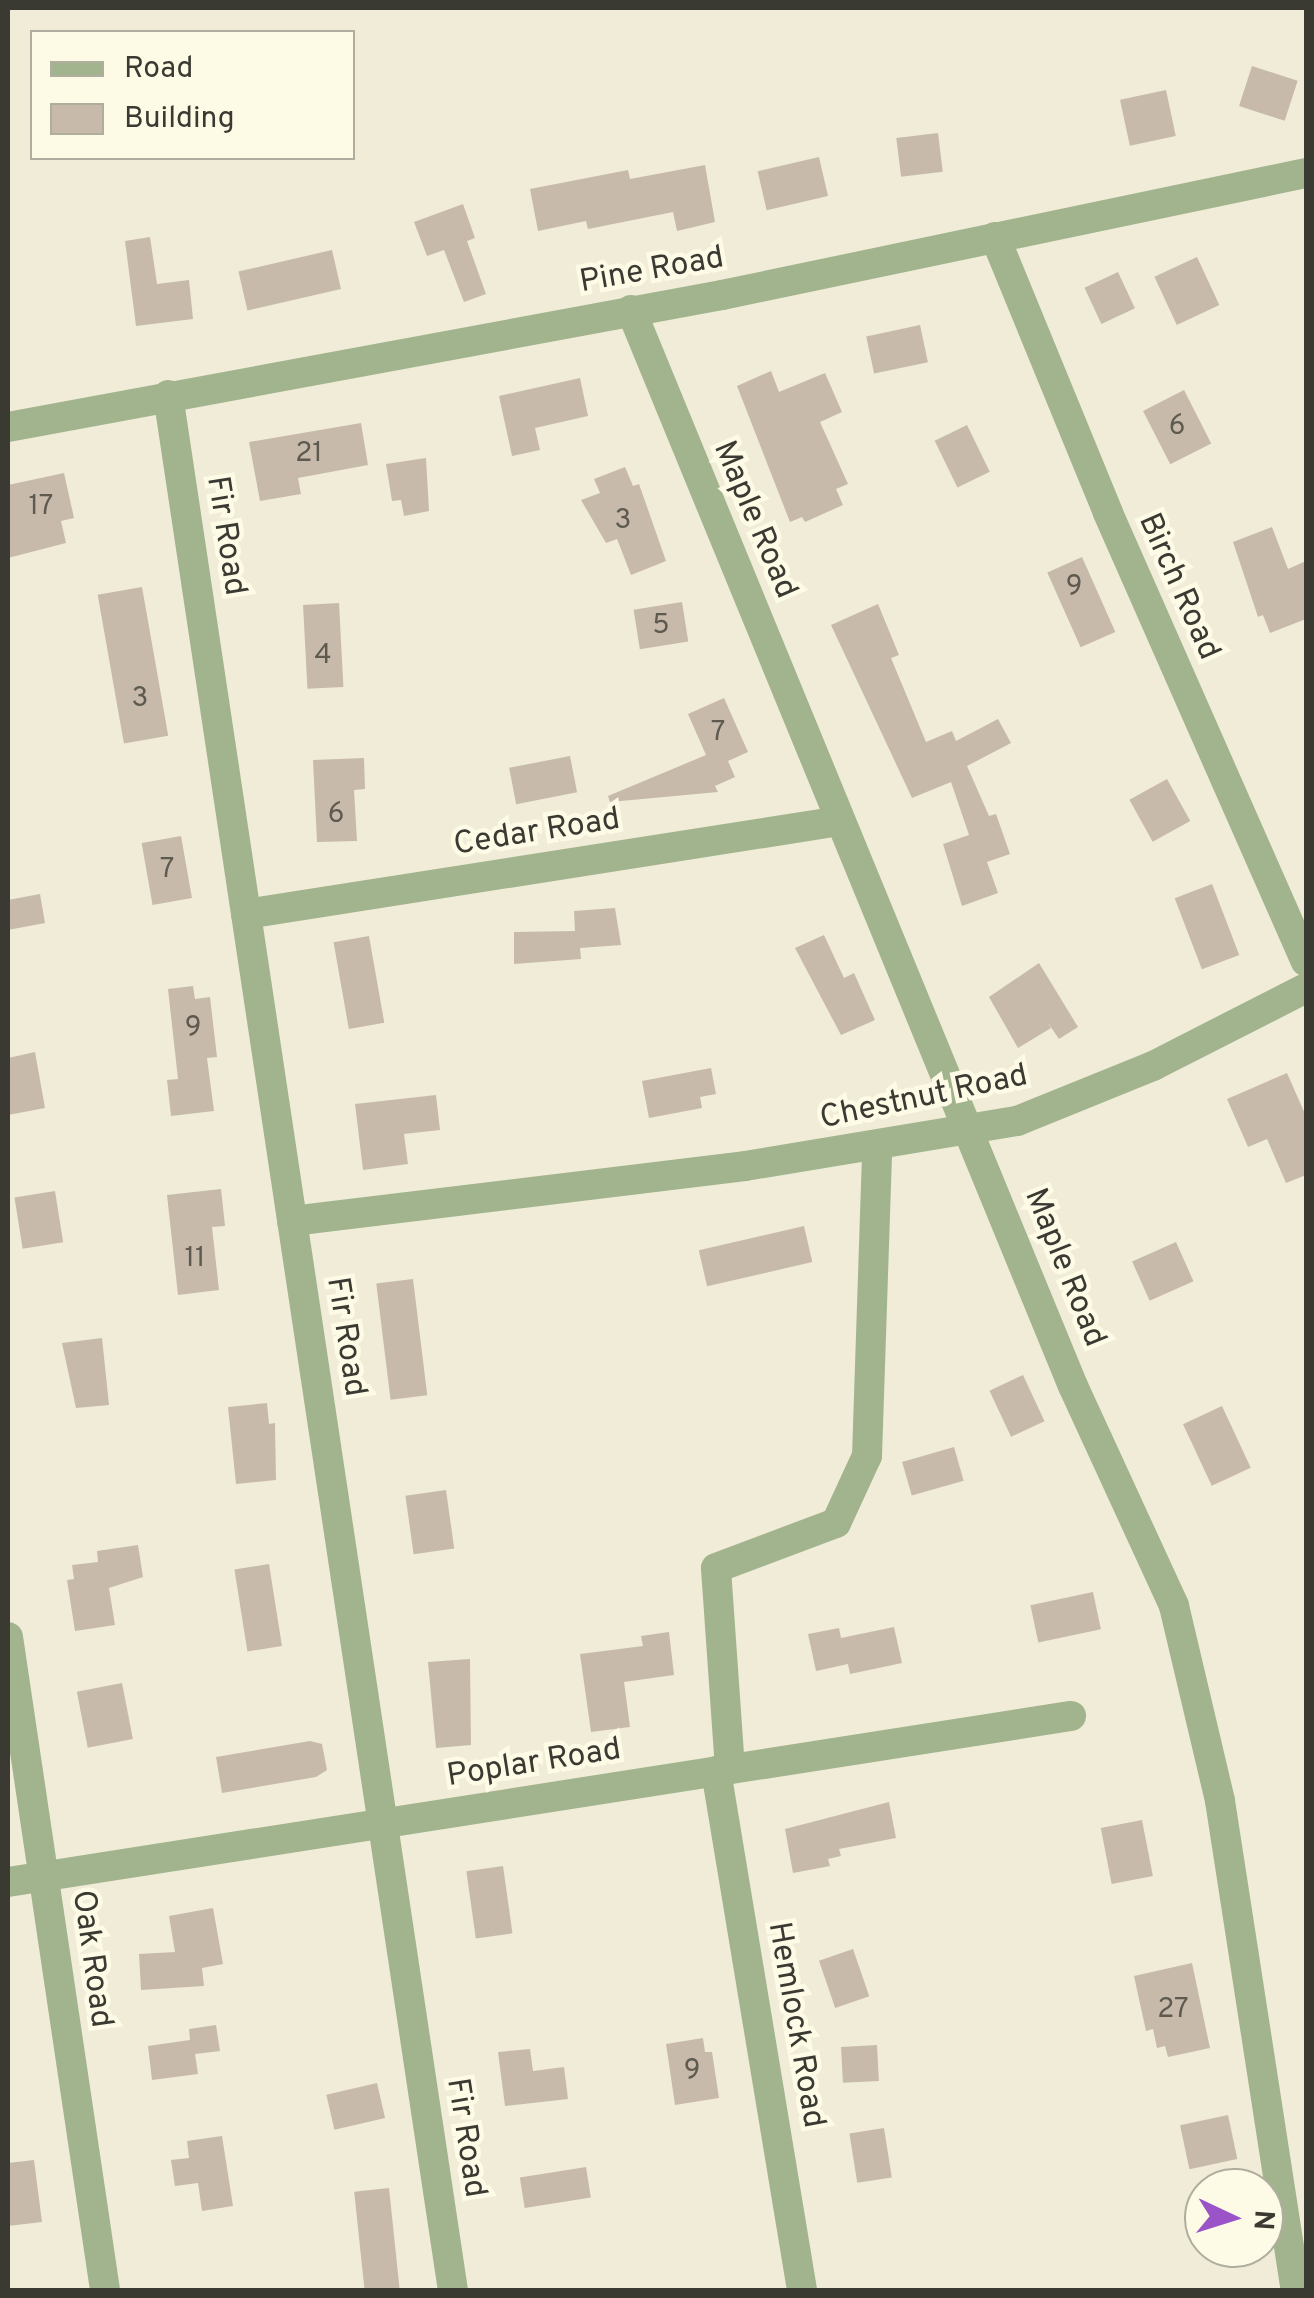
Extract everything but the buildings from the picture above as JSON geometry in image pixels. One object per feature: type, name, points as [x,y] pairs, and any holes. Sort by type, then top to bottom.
[{"type":"street","name":"Pine Road","points":[[8,427],[632,310],[1306,173]]},
{"type":"street","name":"Birch Road","points":[[995,238],[1108,514],[1306,961]]},
{"type":"street","name":"Maple Road","points":[[632,310],[1074,1386],[1140,1524],[1197,1684],[1296,2290]]},
{"type":"street","name":"Fir Road","points":[[168,395],[453,2290]]},
{"type":"street","name":"Cedar Road","points":[[246,914],[840,821]]},
{"type":"street","name":"Chestnut Road","points":[[292,1220],[651,1179],[1017,1121],[1136,1073],[1306,988]]},
{"type":"street","name":"Hemlock Road","points":[[802,2290],[723,1770],[716,1568],[836,1523],[867,1456],[877,1146]]},
{"type":"street","name":"Oak Road","points":[[8,1637],[104,2290]]},
{"type":"street","name":"Poplar Road","points":[[8,1882],[1071,1716]]}]
